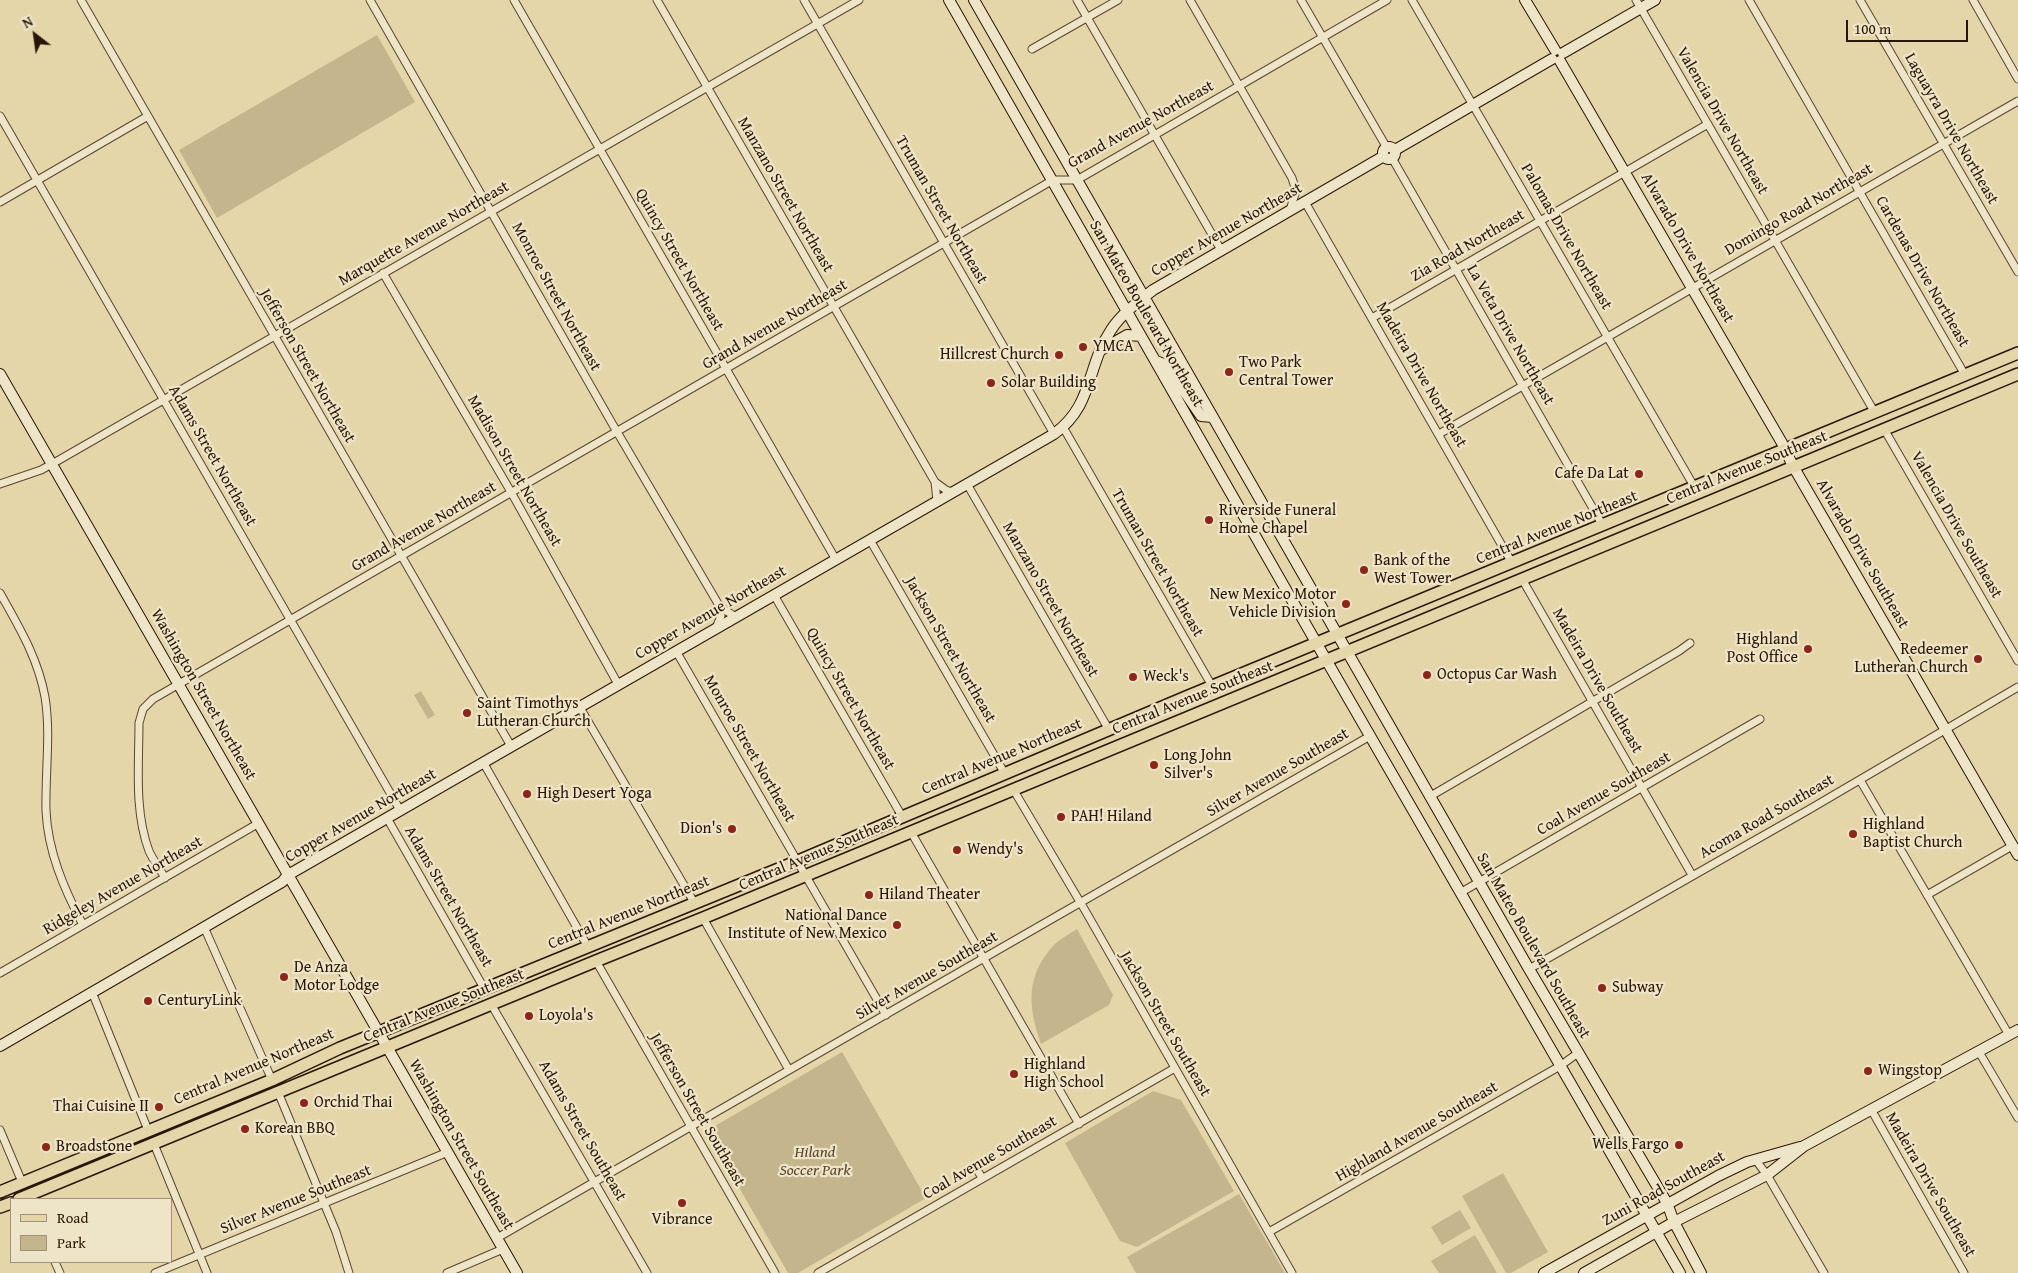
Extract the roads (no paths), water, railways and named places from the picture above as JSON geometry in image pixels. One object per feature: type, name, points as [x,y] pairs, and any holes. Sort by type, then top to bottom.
[{"type":"main road","name":"Central Avenue Northeast","points":[[0,1192],[272,1080],[378,1032],[798,862],[1212,686],[1338,636],[2018,354]]},
{"type":"main road","name":"Central Avenue Southeast","points":[[25,1198],[2018,374]]},
{"type":"street","name":"Jefferson Street Northeast","points":[[81,0],[410,574],[511,746]]},
{"type":"street","name":"Monroe Street Northeast","points":[[370,0],[617,432],[720,607]]},
{"type":"street","name":"Quincy Street Northeast","points":[[514,0],[836,560]]},
{"type":"street","name":"Manzano Street Northeast","points":[[657,0],[935,482],[937,501]]},
{"type":"street","name":"Truman Street Northeast","points":[[804,0],[1054,434]]},
{"type":"street","name":"Marquette Avenue Northeast","points":[[0,484],[52,464],[859,0]]},
{"type":"street","name":"San Mateo Boulevard Northeast","points":[[949,0],[1317,644]]},
{"type":"street","name":"San Mateo Boulevard Northeast","points":[[974,0],[1338,636]]},
{"type":"street","points":[[1077,0],[1221,250]]},
{"type":"street","points":[[1032,49],[1118,0]]},
{"type":"street","points":[[1190,0],[1292,178],[1296,190],[1289,210]]},
{"type":"street","name":"La Veta Drive Northeast","points":[[1301,0],[1603,526]]},
{"type":"street","name":"Grand Avenue Northeast","points":[[165,878],[150,852],[141,821],[139,723],[143,709],[153,699],[1053,180],[1077,180],[1387,0]]},
{"type":"street","name":"Palomas Drive Northeast","points":[[1412,0],[1695,488]]},
{"type":"street","name":"Alvarado Drive Northeast","points":[[1525,0],[1786,449]]},
{"type":"street","name":"Copper Avenue Northeast","points":[[0,1046],[282,882],[288,875],[579,706],[1054,434],[1074,415],[1084,399],[1100,351],[1111,330],[1127,311],[1144,297],[1289,210],[1558,56],[1639,4],[1655,0]]},
{"type":"street","name":"Cardenas Drive Northeast","points":[[1749,0],[1965,375]]},
{"type":"street","name":"Laguayra Drive Northeast","points":[[1860,0],[2018,272]]},
{"type":"street","points":[[1972,0],[2018,79]]},
{"type":"street","name":"Valencia Drive Northeast","points":[[1639,4],[1875,412]]},
{"type":"street","name":"Domingo Road Northeast","points":[[1438,434],[2018,101]]},
{"type":"street","name":"Adams Street Northeast","points":[[0,116],[400,810]]},
{"type":"street","points":[[0,202],[148,116]]},
{"type":"street","name":"Zia Road Northeast","points":[[1372,318],[1708,124]]},
{"type":"street","name":"Madeira Drive Northeast","points":[[1305,202],[1512,563]]},
{"type":"street","name":"Madison Street Northeast","points":[[383,273],[511,492],[618,684]]},
{"type":"street","points":[[1100,351],[1128,335],[1141,336]]},
{"type":"street","points":[[1156,360],[1166,365],[1201,416],[1212,417]]},
{"type":"street","name":"Washington Street Northeast","points":[[0,374],[378,1032]]},
{"type":"street","name":"Truman Street Northeast","points":[[1063,427],[1212,686]]},
{"type":"street","name":"Valencia Drive Southeast","points":[[1884,429],[2018,661]]},
{"type":"street","name":"Alvarado Drive Southeast","points":[[1786,449],[1793,466],[2018,856]]},
{"type":"street","points":[[935,482],[946,490],[953,492]]},
{"type":"street","name":"Manzano Street Northeast","points":[[967,484],[1109,730]]},
{"type":"street","name":"Jackson Street Northeast","points":[[870,540],[1005,774]]},
{"type":"street","name":"Madeira Drive Southeast","points":[[1522,579],[1692,875]]},
{"type":"street","points":[[0,593],[27,640],[40,677],[47,719],[48,831],[57,871],[83,925]]},
{"type":"street","name":"Quincy Street Northeast","points":[[774,595],[902,818]]},
{"type":"street","points":[[716,628],[720,616],[720,607],[736,616]]},
{"type":"street","name":"San Mateo Boulevard Southeast","points":[[1338,636],[1529,970],[1666,1203],[1701,1273]]},
{"type":"street","points":[[1429,797],[1690,643]]},
{"type":"street","points":[[1317,644],[1680,1273]]},
{"type":"street","name":"Monroe Street Northeast","points":[[676,651],[886,1015]]},
{"type":"street","name":"Acoma Road Southeast","points":[[1529,970],[2018,687]]},
{"type":"street","points":[[579,706],[695,904]]},
{"type":"street","name":"Coal Avenue Southeast","points":[[1460,893],[1760,719]]},
{"type":"street","name":"Silver Avenue Southeast","points":[[497,1238],[1370,736]]},
{"type":"street","points":[[483,762],[588,947]]},
{"type":"street","points":[[1860,780],[1927,895],[2014,1033]]},
{"type":"street","name":"Jackson Street Southeast","points":[[1013,789],[1292,1273]]},
{"type":"street","name":"Adams Street Northeast","points":[[387,818],[485,990]]},
{"type":"street","name":"Ridgeley Avenue Northeast","points":[[0,973],[259,824]]},
{"type":"street","points":[[911,832],[1079,1124]]},
{"type":"street","points":[[1927,895],[2012,846]]},
{"type":"street","points":[[703,918],[789,1070]]},
{"type":"street","points":[[204,927],[272,1080]]},
{"type":"street","name":"Jefferson Street Southeast","points":[[596,961],[775,1273]]},
{"type":"street","points":[[92,992],[148,1130]]},
{"type":"street","name":"Adams Street Southeast","points":[[491,1004],[647,1273]]},
{"type":"street","name":"Washington Street Southeast","points":[[378,1032],[517,1273]]},
{"type":"street","name":"Zuni Road Southeast","points":[[1584,1273],[1674,1222],[1767,1175],[1804,1146],[2014,1033]]},
{"type":"street","points":[[1979,1052],[2018,1118]]},
{"type":"street","name":"Highland Avenue Southeast","points":[[1269,1232],[1560,1066],[1578,1053]]},
{"type":"street","name":"Coal Avenue Southeast","points":[[818,1273],[1175,1068]]},
{"type":"street","points":[[278,1092],[336,1232],[350,1273]]},
{"type":"street","name":"Madeira Drive Southeast","points":[[1872,1111],[1964,1273]]},
{"type":"street","points":[[0,1130],[22,1182]]},
{"type":"street","points":[[154,1144],[206,1273]]},
{"type":"street","name":"Zuni Road Southeast","points":[[1544,1273],[1666,1203],[1718,1176],[1755,1159],[1804,1146]]},
{"type":"street","name":"Silver Avenue Southeast","points":[[155,1273],[448,1152]]},
{"type":"street","points":[[1755,1159],[1767,1175],[1824,1273]]},
{"type":"street","points":[[974,1166],[982,1178]]},
{"type":"street","points":[[447,1273],[504,1249]]},
{"type":"place","name":"YMCA","points":[[1083,347]]},
{"type":"place","name":"Hillcrest Church","points":[[1059,355]]},
{"type":"place","name":"Two Park Central Tower","points":[[1229,372]]},
{"type":"place","name":"Solar Building","points":[[991,383]]},
{"type":"place","name":"Cafe Da Lat","points":[[1639,474]]},
{"type":"place","name":"Riverside Funeral Home Chapel","points":[[1209,520]]},
{"type":"place","name":"Bank of the West Tower","points":[[1364,570]]},
{"type":"place","name":"New Mexico Motor Vehicle Division","points":[[1346,604]]},
{"type":"place","name":"Highland Post Office","points":[[1808,649]]},
{"type":"place","name":"Redeemer Lutheran Church","points":[[1978,659]]},
{"type":"place","name":"Octopus Car Wash","points":[[1427,675]]},
{"type":"place","name":"Weck's","points":[[1133,677]]},
{"type":"place","name":"Saint Timothys Lutheran Church","points":[[467,713]]},
{"type":"place","name":"Long John Silver's","points":[[1154,765]]},
{"type":"place","name":"High Desert Yoga","points":[[527,794]]},
{"type":"place","name":"PAH! Hiland","points":[[1061,817]]},
{"type":"place","name":"Dion's","points":[[732,829]]},
{"type":"place","name":"Highland Baptist Church","points":[[1853,834]]},
{"type":"place","name":"Wendy's","points":[[957,850]]},
{"type":"place","name":"Hiland Theater","points":[[869,895]]},
{"type":"place","name":"National Dance Institute of New Mexico","points":[[897,925]]},
{"type":"place","name":"De Anza Motor Lodge","points":[[284,977]]},
{"type":"place","name":"Subway","points":[[1602,988]]},
{"type":"place","name":"CenturyLink","points":[[148,1001]]},
{"type":"place","name":"Loyola's","points":[[529,1016]]},
{"type":"place","name":"Wingstop","points":[[1868,1071]]},
{"type":"place","name":"Highland High School","points":[[1014,1074]]},
{"type":"place","name":"Orchid Thai","points":[[304,1103]]},
{"type":"place","name":"Thai Cuisine II","points":[[159,1107]]},
{"type":"place","name":"Korean BBQ","points":[[245,1129]]},
{"type":"place","name":"Wells Fargo","points":[[1679,1145]]},
{"type":"place","name":"Broadstone","points":[[46,1147]]},
{"type":"place","name":"Vibrance","points":[[682,1203]]},
{"type":"park label","name":"Hiland Soccer Park","points":[[815,1162]]}]
